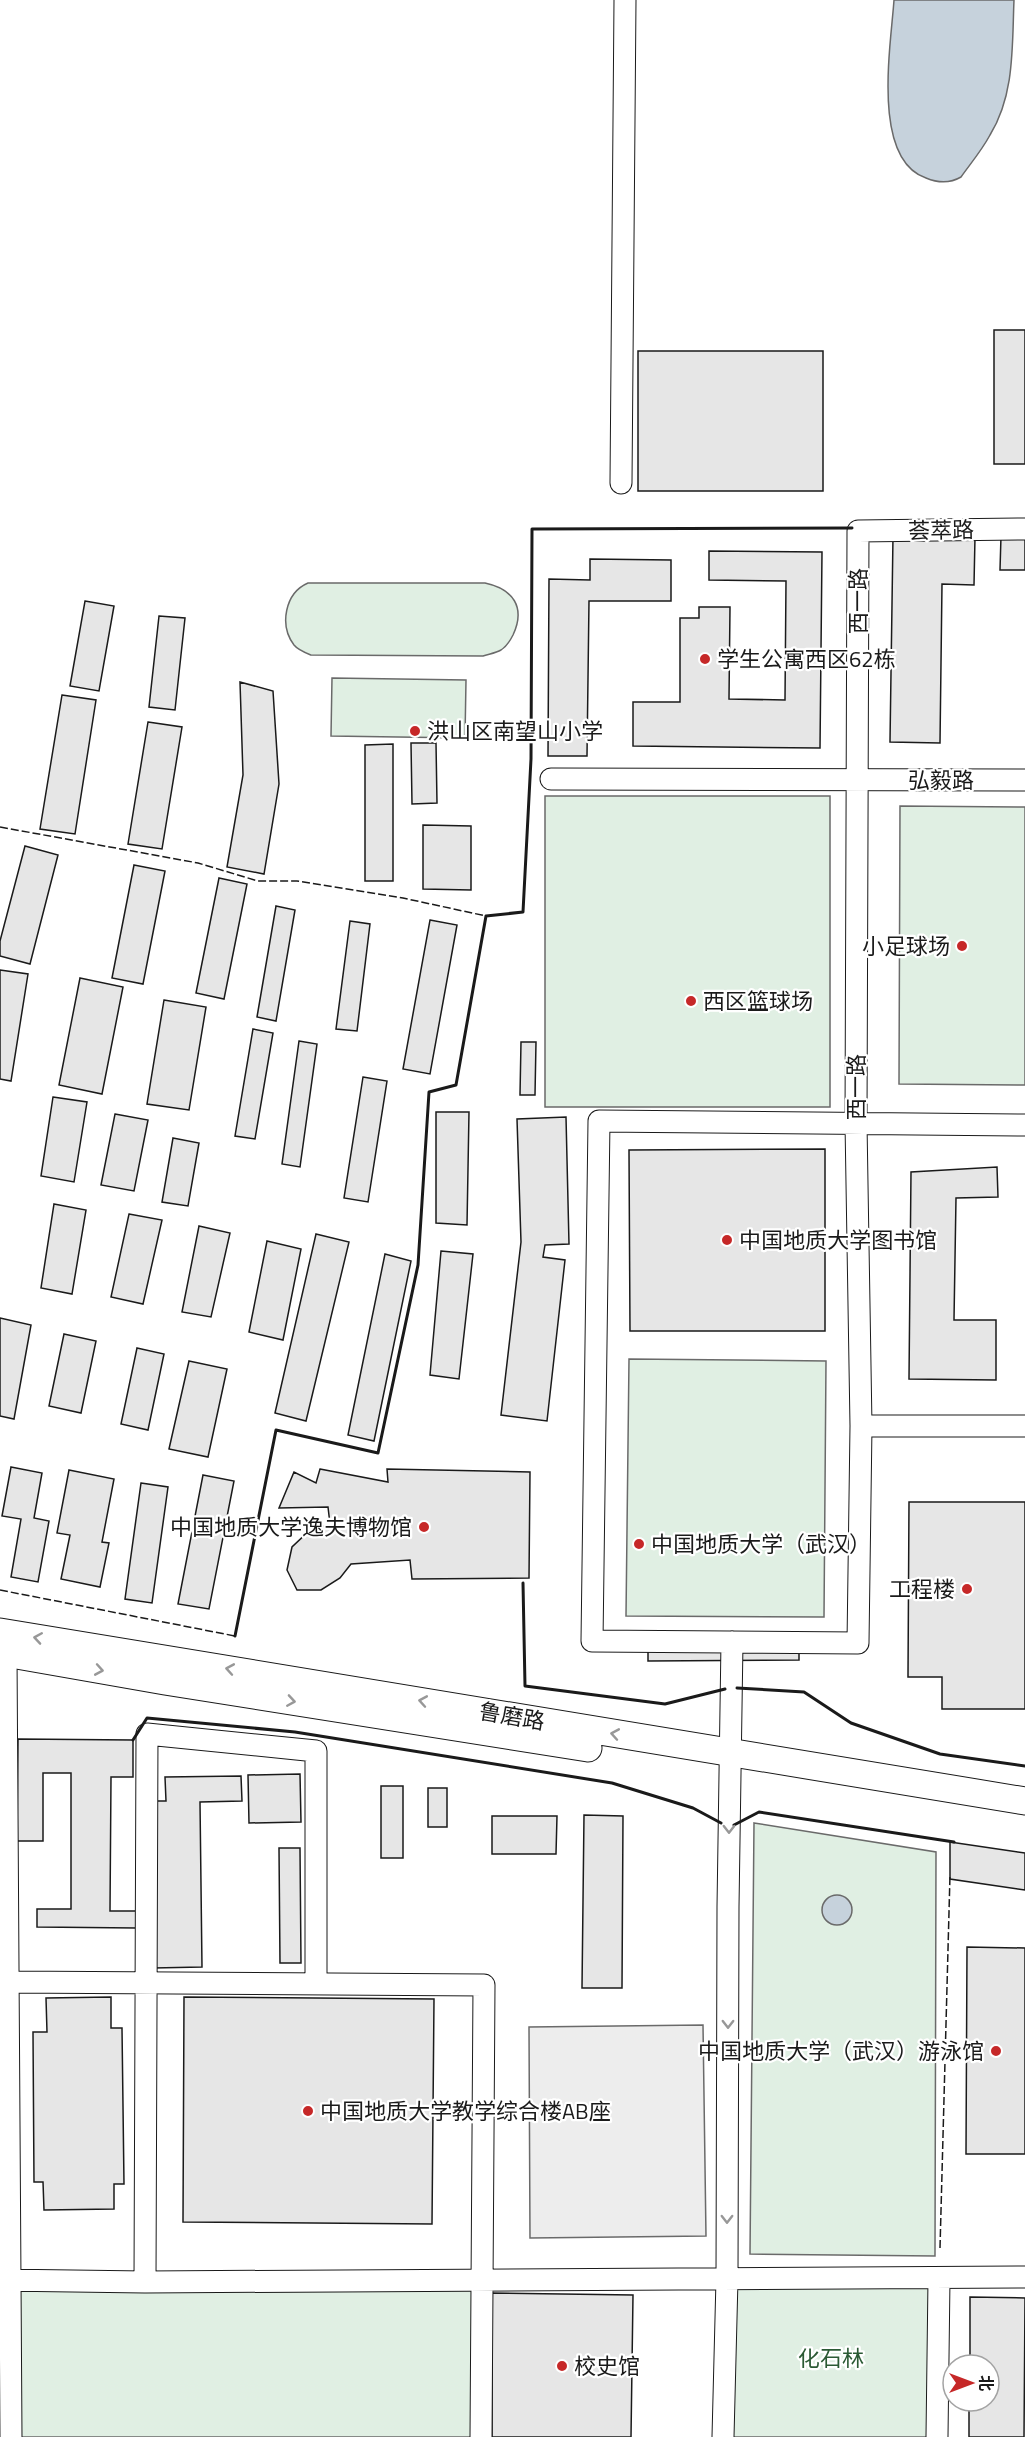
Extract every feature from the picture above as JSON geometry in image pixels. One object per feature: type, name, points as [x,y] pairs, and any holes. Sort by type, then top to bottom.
[{"type":"main road","name":"鲁磨路","points":[[2,1646],[730,1762],[1025,1815]]},
{"type":"main road","name":"鲁磨路","points":[[730,1762],[1025,1801]]},
{"type":"street","points":[[621,483],[626,0]]},
{"type":"street","name":"荟萃路","points":[[858,531],[1025,529]]},
{"type":"street","name":"西一路","points":[[732,1642],[858,1643],[861,1426],[856,1123],[858,531]]},
{"type":"street","name":"弘毅路","points":[[551,779],[1025,780]]},
{"type":"street","points":[[723,2437],[727,2279],[732,1642],[592,1641],[599,1121],[1025,1125]]},
{"type":"street","points":[[861,1426],[1025,1426]]},
{"type":"street","points":[[2,1646],[8,1982],[5,2280],[10,2437]]},
{"type":"street","points":[[145,2282],[147,1734],[316,1751],[316,1984]]},
{"type":"street","points":[[8,1982],[484,1985],[481,2437]]},
{"type":"street","points":[[5,2280],[145,2282],[1025,2277]]},
{"type":"street","points":[[937,2437],[939,2279]]},
{"type":"green space","points":[[308,583],[485,583],[510,595],[517,608],[517,625],[505,647],[483,656],[311,655],[294,645],[289,637],[286,619],[294,594]]},
{"type":"green space","points":[[332,678],[466,680],[465,738],[331,736]]},
{"type":"green space","points":[[545,796],[830,796],[830,1107],[545,1107]]},
{"type":"green space","name":"小足球场","points":[[900,806],[1025,807],[1025,1085],[899,1084]]},
{"type":"green space","points":[[629,1359],[826,1361],[824,1617],[626,1616]]},
{"type":"green space","points":[[754,1823],[936,1852],[935,2256],[750,2254]]},
{"type":"green space","name":"化石林","points":[[727,2279],[939,2279],[937,2437],[723,2437]]},
{"type":"green space","points":[[10,2280],[482,2280],[481,2437],[14,2437]]},
{"type":"shaded area","points":[[894,0],[1014,0],[1011,69],[1004,103],[984,146],[961,177],[952,181],[939,182],[926,178],[909,167],[897,148],[888,99]]},
{"type":"shaded area","points":[[837,1895],[848,1899],[852,1910],[848,1921],[837,1925],[826,1921],[822,1910],[826,1899]]},
{"type":"shaded area","points":[[703,2025],[706,2236],[530,2238],[529,2027]]},
{"type":"building","points":[[994,330],[1025,330],[1025,464],[994,464]]},
{"type":"building","points":[[638,351],[823,351],[823,491],[638,491]]},
{"type":"building","points":[[893,536],[975,537],[974,585],[942,584],[940,743],[890,742]]},
{"type":"building","points":[[1001,536],[1025,537],[1025,570],[1000,570]]},
{"type":"building","name":"学生公寓西区62栋","points":[[709,551],[822,552],[820,748],[633,746],[633,702],[680,702],[680,618],[699,618],[699,607],[730,607],[729,699],[785,700],[786,581],[709,580]]},
{"type":"building","points":[[590,559],[671,560],[671,601],[589,601],[587,756],[548,756],[549,579],[590,580]]},
{"type":"building","points":[[85,601],[114,606],[99,691],[70,686]]},
{"type":"building","points":[[159,616],[185,618],[175,710],[149,707]]},
{"type":"building","points":[[240,682],[273,691],[279,784],[264,874],[227,867],[243,775]]},
{"type":"building","points":[[62,695],[96,700],[75,834],[40,829]]},
{"type":"building","points":[[148,722],[182,727],[162,849],[128,844]]},
{"type":"building","points":[[411,743],[436,743],[437,803],[412,804]]},
{"type":"building","points":[[393,744],[393,881],[365,881],[365,745]]},
{"type":"building","points":[[423,825],[471,826],[471,890],[423,889]]},
{"type":"building","points":[[25,846],[58,855],[30,964],[0,956],[0,941]]},
{"type":"building","points":[[134,865],[165,871],[143,984],[112,978]]},
{"type":"building","points":[[219,878],[247,884],[224,999],[196,993]]},
{"type":"building","points":[[276,906],[295,910],[276,1021],[257,1017]]},
{"type":"building","points":[[430,920],[457,925],[430,1074],[403,1069]]},
{"type":"building","points":[[350,921],[370,924],[357,1031],[336,1029]]},
{"type":"building","points":[[0,970],[28,974],[11,1081],[0,1079]]},
{"type":"building","points":[[80,978],[123,987],[102,1094],[59,1085]]},
{"type":"building","points":[[164,1000],[206,1007],[189,1110],[147,1104]]},
{"type":"building","points":[[253,1029],[273,1033],[255,1139],[235,1136]]},
{"type":"building","points":[[299,1041],[317,1044],[300,1167],[282,1164]]},
{"type":"building","points":[[521,1042],[536,1042],[535,1095],[520,1095]]},
{"type":"building","points":[[363,1077],[387,1081],[368,1202],[344,1198]]},
{"type":"building","points":[[53,1097],[87,1102],[74,1182],[41,1176]]},
{"type":"building","points":[[436,1112],[469,1112],[467,1225],[436,1223]]},
{"type":"building","points":[[115,1114],[148,1120],[134,1191],[101,1185]]},
{"type":"building","points":[[566,1117],[569,1244],[545,1245],[543,1257],[565,1260],[547,1421],[501,1415],[521,1242],[517,1119]]},
{"type":"building","points":[[173,1138],[199,1143],[188,1206],[162,1202]]},
{"type":"building","name":"中国地质大学图书馆","points":[[825,1149],[825,1331],[630,1331],[629,1150]]},
{"type":"building","points":[[997,1167],[998,1197],[956,1198],[954,1320],[996,1320],[996,1380],[909,1379],[911,1172]]},
{"type":"building","points":[[54,1204],[86,1210],[72,1294],[41,1288]]},
{"type":"building","points":[[129,1214],[162,1220],[143,1304],[111,1297]]},
{"type":"building","points":[[199,1226],[230,1233],[211,1317],[182,1312]]},
{"type":"building","points":[[316,1234],[349,1242],[306,1421],[275,1413]]},
{"type":"building","points":[[267,1241],[301,1249],[283,1340],[249,1332]]},
{"type":"building","points":[[441,1251],[473,1254],[459,1379],[430,1375]]},
{"type":"building","points":[[385,1254],[411,1261],[374,1441],[348,1435]]},
{"type":"building","points":[[0,1318],[31,1325],[14,1419],[0,1416]]},
{"type":"building","points":[[64,1334],[96,1341],[81,1413],[49,1406]]},
{"type":"building","points":[[137,1348],[164,1354],[148,1430],[121,1424]]},
{"type":"building","points":[[189,1361],[227,1369],[208,1457],[169,1449]]},
{"type":"building","points":[[11,1467],[42,1473],[34,1518],[49,1521],[38,1582],[11,1577],[21,1519],[2,1516]]},
{"type":"building","name":"中国地质大学逸夫博物馆","points":[[320,1469],[388,1482],[387,1469],[530,1472],[529,1578],[412,1579],[410,1560],[351,1564],[340,1578],[321,1590],[297,1590],[287,1570],[292,1547],[309,1531],[330,1524],[328,1507],[279,1508],[294,1472],[316,1483]]},
{"type":"building","points":[[69,1470],[114,1479],[102,1542],[109,1543],[100,1587],[61,1579],[70,1535],[57,1533]]},
{"type":"building","points":[[203,1475],[234,1481],[209,1609],[178,1604]]},
{"type":"building","points":[[141,1483],[168,1487],[152,1603],[125,1599]]},
{"type":"building","name":"工程楼","points":[[909,1502],[1025,1502],[1025,1709],[942,1709],[942,1677],[908,1677]]},
{"type":"building","points":[[799,1641],[799,1660],[648,1661],[648,1642]]},
{"type":"building","points":[[18,1739],[133,1740],[133,1777],[111,1777],[110,1911],[136,1911],[136,1928],[37,1927],[37,1909],[71,1909],[71,1773],[43,1773],[43,1841],[17,1841]]},
{"type":"building","points":[[300,1774],[301,1822],[249,1823],[248,1775]]},
{"type":"building","points":[[241,1776],[242,1801],[200,1802],[202,1967],[153,1968],[151,1801],[166,1801],[165,1777]]},
{"type":"building","points":[[381,1786],[403,1786],[403,1858],[381,1858]]},
{"type":"building","points":[[428,1788],[447,1788],[447,1827],[428,1827]]},
{"type":"building","points":[[584,1815],[623,1816],[622,1988],[582,1988]]},
{"type":"building","points":[[492,1816],[557,1816],[556,1854],[492,1854]]},
{"type":"building","points":[[950,1842],[1025,1853],[1025,1890],[950,1879]]},
{"type":"building","points":[[279,1848],[300,1848],[301,1963],[280,1963]]},
{"type":"building","name":"中国地质大学（武汉）游泳馆","points":[[967,1947],[1025,1948],[1025,2154],[966,2154]]},
{"type":"building","points":[[111,1997],[111,2028],[122,2028],[124,2184],[114,2184],[114,2209],[44,2210],[43,2182],[34,2182],[33,2032],[47,2032],[46,1998]]},
{"type":"building","name":"中国地质大学教学综合楼AB座","points":[[184,1997],[434,1999],[432,2224],[183,2222]]},
{"type":"building","name":"校史馆","points":[[492,2293],[633,2295],[631,2437],[492,2437]]},
{"type":"building","points":[[970,2297],[1025,2298],[1024,2437],[969,2437],[969,2413],[1001,2413],[1001,2353],[970,2353]]},
{"type":"fence","points":[[0,827],[198,863],[258,881],[297,881],[403,898],[486,916]]},
{"type":"fence","points":[[0,1590],[235,1636]]},
{"type":"fence","points":[[940,2248],[950,1875]]},
{"type":"wall","points":[[235,1636],[276,1430],[378,1453],[418,1265],[429,1092],[456,1085],[486,916],[523,912],[531,759],[532,529],[852,528]]},
{"type":"wall","points":[[523,1583],[525,1686],[665,1704],[725,1689]]},
{"type":"wall","points":[[737,1688],[804,1692],[851,1723],[940,1754],[1025,1766]]},
{"type":"wall","points":[[133,1740],[147,1718],[295,1732],[612,1783],[693,1808],[721,1823]]},
{"type":"wall","points":[[734,1825],[759,1812],[954,1842]]},
{"type":"place","name":"学生公寓西区62栋","points":[[705,659]]},
{"type":"place","name":"洪山区南望山小学","points":[[415,731]]},
{"type":"place","name":"小足球场","points":[[962,946]]},
{"type":"place","name":"西区篮球场","points":[[691,1001]]},
{"type":"place","name":"中国地质大学图书馆","points":[[727,1240]]},
{"type":"place","name":"中国地质大学逸夫博物馆","points":[[424,1527]]},
{"type":"place","name":"中国地质大学（武汉）","points":[[639,1544]]},
{"type":"place","name":"工程楼","points":[[967,1589]]},
{"type":"place","name":"中国地质大学（武汉）游泳馆","points":[[996,2051]]},
{"type":"place","name":"中国地质大学教学综合楼AB座","points":[[308,2111]]},
{"type":"place","name":"校史馆","points":[[562,2366]]}]
